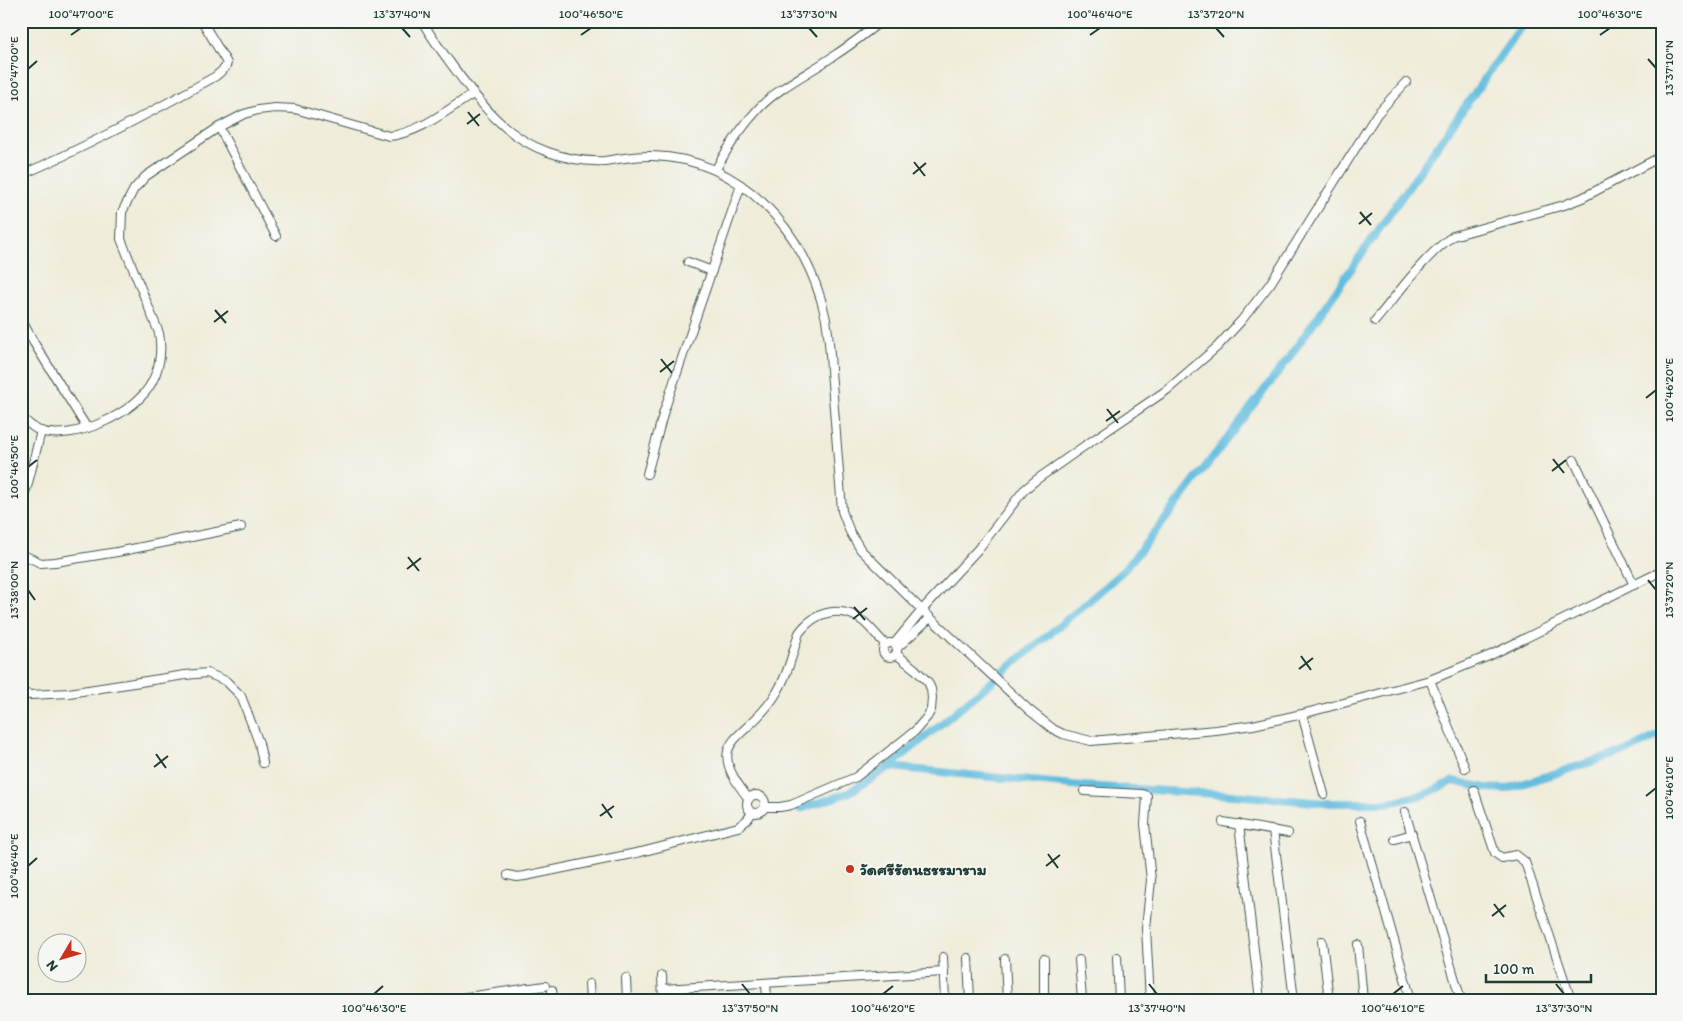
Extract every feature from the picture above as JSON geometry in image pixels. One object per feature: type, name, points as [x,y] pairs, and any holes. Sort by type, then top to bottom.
[{"type":"street","points":[[21,175],[70,154],[145,116],[216,76],[225,68],[227,63],[225,56],[202,21]]},
{"type":"street","points":[[422,21],[473,94],[489,113],[507,130],[526,143],[548,152],[573,158],[602,161],[650,155],[670,156],[691,161],[716,170],[741,185],[767,206],[784,226],[805,260],[815,282],[826,316],[842,511],[850,532],[861,550],[930,618],[1029,710],[1053,729],[1063,734],[1091,741],[1216,730],[1302,714],[1430,680],[1491,655],[1662,571]]},
{"type":"street","points":[[716,170],[740,130],[776,93],[835,56],[881,21]]},
{"type":"street","points":[[893,648],[909,631],[922,610],[979,548],[1024,490],[1167,390],[1217,347],[1242,321],[1270,284],[1377,114],[1406,82]]},
{"type":"street","points":[[21,418],[30,426],[41,431],[65,432],[86,428],[100,424],[134,405],[152,383],[161,347],[159,333],[121,239],[122,212],[126,202],[146,176],[219,127],[244,114],[258,110],[275,108],[295,109],[379,135],[403,135],[424,125],[473,94]]},
{"type":"street","points":[[219,127],[276,236]]},
{"type":"street","points":[[1375,321],[1431,256],[1453,236],[1564,205],[1582,198],[1662,156]]},
{"type":"street","points":[[647,474],[664,411],[741,185]]},
{"type":"street","points":[[688,262],[712,271]]},
{"type":"street","points":[[21,319],[86,428]]},
{"type":"street","points":[[21,501],[28,487],[41,431]]},
{"type":"street","points":[[1574,460],[1634,585]]},
{"type":"street","points":[[21,554],[41,563],[55,562],[117,552],[241,527]]},
{"type":"street","points":[[752,813],[748,808],[748,799],[729,771],[727,752],[729,745],[760,715],[774,698],[782,684],[799,633],[803,628],[827,612],[840,611],[850,614],[865,623],[923,676],[931,689],[931,710],[922,725],[856,777],[791,805],[765,807]]},
{"type":"street","points":[[909,631],[930,618]]},
{"type":"street","points":[[21,692],[30,695],[69,693],[207,673],[226,681],[241,696],[259,743],[262,762]]},
{"type":"street","points":[[1430,680],[1465,768]]},
{"type":"street","points":[[1302,714],[1324,794]]},
{"type":"street","points":[[1474,790],[1495,853],[1502,858],[1516,856],[1525,862],[1570,1000]]},
{"type":"street","points":[[1084,792],[1142,794],[1147,796],[1146,832],[1151,880],[1146,928],[1150,1000]]},
{"type":"street","points":[[748,799],[754,795],[760,796],[764,800],[765,807],[761,812],[752,813]]},
{"type":"street","points":[[1405,812],[1461,1000]]},
{"type":"street","points":[[508,875],[524,876],[641,852],[738,827],[748,820],[752,813]]},
{"type":"street","points":[[1360,821],[1410,1000]]},
{"type":"street","points":[[1223,822],[1288,832]]},
{"type":"street","points":[[1239,824],[1260,1000]]},
{"type":"street","points":[[1273,830],[1294,1000]]},
{"type":"street","points":[[1395,839],[1412,834]]},
{"type":"street","points":[[1322,941],[1329,1000]]},
{"type":"street","points":[[1358,945],[1363,1000]]},
{"type":"street","points":[[1117,957],[1119,1000]]},
{"type":"street","points":[[943,958],[945,1000]]},
{"type":"street","points":[[968,958],[970,1000]]},
{"type":"street","points":[[1005,959],[1007,1000]]},
{"type":"street","points":[[1044,959],[1044,1000]]},
{"type":"street","points":[[1079,960],[1082,1000]]},
{"type":"street","points":[[663,989],[944,972]]},
{"type":"street","points":[[662,976],[663,1000]]},
{"type":"street","points":[[626,978],[627,1000]]},
{"type":"street","points":[[766,983],[767,1000]]},
{"type":"street","points":[[589,984],[590,1000]]},
{"type":"street","points":[[527,988],[527,1000]]},
{"type":"street","points":[[446,1000],[527,988],[548,988],[553,1000]]},
{"type":"waterway","points":[[800,809],[848,793],[889,767],[1124,570],[1286,362],[1525,21]]},
{"type":"waterway","points":[[889,767],[1083,786],[1233,795],[1325,803],[1388,803],[1426,794],[1453,781],[1485,788],[1506,789],[1632,749],[1662,733]]},
{"type":"place","name":"วัดศรีรัตนธรรมาราม","points":[[850,869]]}]
